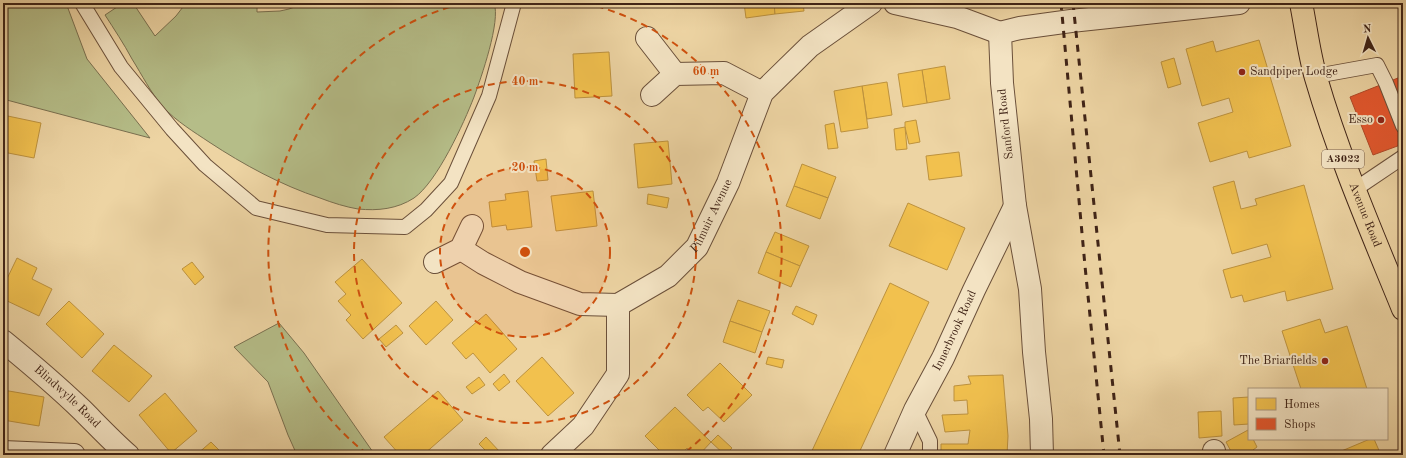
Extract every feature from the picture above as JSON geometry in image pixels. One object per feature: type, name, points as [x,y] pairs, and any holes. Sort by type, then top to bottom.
[{"type":"main road","name":"Avenue Road","points":[[1301,3],[1316,76],[1354,190],[1403,309]]},
{"type":"street","name":"Pilmuir Avenue","points":[[618,305],[668,276],[697,246],[728,183],[762,93],[810,46],[871,3]]},
{"type":"street","points":[[895,3],[957,17],[1000,33],[1020,28],[1064,22],[1239,3]]},
{"type":"street","name":"Sanford Road","points":[[1000,33],[1002,83],[1014,206],[1030,289],[1034,352],[1041,419],[1042,455]]},
{"type":"street","points":[[647,38],[675,74]]},
{"type":"street","points":[[652,95],[675,74],[724,73],[762,93]]},
{"type":"street","name":"Innerbrook Road","points":[[895,455],[915,410],[943,358],[1014,206]]},
{"type":"street","points":[[435,262],[461,249],[472,226]]},
{"type":"street","points":[[461,249],[483,263],[520,282],[580,304],[618,305],[618,374],[583,426],[552,455]]},
{"type":"street","name":"Blindwylle Road","points":[[3,341],[36,369],[128,455]]},
{"type":"street","points":[[3,452],[74,455]]},
{"type":"lane","points":[[82,3],[121,67],[172,129],[205,165],[256,208],[328,225],[405,227],[426,210],[451,183],[489,96],[514,3]]},
{"type":"lane","points":[[1316,76],[1377,66],[1386,83],[1403,126]]},
{"type":"lane","points":[[1354,190],[1403,158]]},
{"type":"lane","points":[[915,410],[930,441],[930,455]]},
{"type":"green space","points":[[3,3],[66,3],[87,59],[150,138],[3,99]]},
{"type":"green space","points":[[123,3],[133,3],[155,36],[176,16],[186,3],[257,3],[257,12],[280,11],[300,5],[300,3],[494,3],[495,23],[485,64],[464,122],[432,179],[423,190],[408,202],[394,207],[365,210],[335,203],[305,193],[277,181],[222,150],[174,117],[154,96],[105,15]]},
{"type":"green space","points":[[279,323],[304,353],[375,455],[297,455],[268,382],[234,347]]},
{"type":"building: Homes","points":[[592,3],[615,3],[592,6]]},
{"type":"building: Homes","points":[[744,3],[774,3],[775,14],[746,18]]},
{"type":"building: Homes","points":[[774,3],[803,3],[804,11],[775,14]]},
{"type":"building: Homes","points":[[1259,40],[1291,146],[1249,158],[1247,151],[1210,162],[1198,123],[1233,112],[1229,98],[1202,106],[1186,49],[1213,41],[1216,52]]},
{"type":"building: Homes","points":[[609,52],[612,96],[575,98],[573,54]]},
{"type":"building: Homes","points":[[1174,58],[1181,84],[1168,88],[1161,62]]},
{"type":"building: Homes","points":[[945,66],[950,99],[927,103],[922,70]]},
{"type":"building: Homes","points":[[922,70],[927,103],[903,107],[898,74]]},
{"type":"building: Homes","points":[[887,82],[892,115],[867,119],[862,86]]},
{"type":"building: Homes","points":[[862,86],[868,128],[841,132],[834,91]]},
{"type":"building: Homes","points":[[3,115],[41,123],[34,158],[3,152]]},
{"type":"building: Homes","points":[[916,120],[920,142],[909,144],[905,122]]},
{"type":"building: Homes","points":[[834,123],[838,148],[828,149],[825,125]]},
{"type":"building: Homes","points":[[905,127],[907,149],[896,150],[894,129]]},
{"type":"building: Homes","points":[[668,141],[672,184],[638,188],[634,144]]},
{"type":"building: Homes","points":[[959,152],[962,176],[929,180],[926,156]]},
{"type":"building: Homes","points":[[546,159],[548,180],[537,181],[534,161]]},
{"type":"building: Homes","points":[[802,164],[836,177],[828,198],[794,186]]},
{"type":"building: Homes","points":[[1234,181],[1241,209],[1257,205],[1255,199],[1304,185],[1333,289],[1287,301],[1285,291],[1244,302],[1242,295],[1231,298],[1223,270],[1271,257],[1267,244],[1232,254],[1213,187]]},
{"type":"building: Homes","points":[[794,186],[828,198],[820,219],[786,206]]},
{"type":"building: Homes","points":[[528,191],[532,227],[507,230],[506,225],[492,227],[489,202],[506,200],[505,194]]},
{"type":"building: Homes","points":[[593,191],[597,226],[556,231],[551,196]]},
{"type":"building: Homes","points":[[648,194],[669,198],[667,208],[647,204]]},
{"type":"building: Homes","points":[[908,203],[965,228],[947,270],[889,246]]},
{"type":"building: Homes","points":[[775,232],[809,246],[800,266],[766,252]]},
{"type":"building: Homes","points":[[766,252],[800,266],[791,287],[758,273]]},
{"type":"building: Homes","points":[[17,258],[37,268],[32,279],[52,289],[39,316],[3,299],[3,287]]},
{"type":"building: Homes","points":[[362,259],[402,303],[363,339],[346,320],[351,315],[338,301],[346,294],[335,282]]},
{"type":"building: Homes","points":[[192,262],[204,277],[195,285],[182,269]]},
{"type":"building: Homes","points":[[890,283],[929,302],[858,455],[810,455]]},
{"type":"building: Homes","points":[[738,300],[770,311],[762,332],[730,321]]},
{"type":"building: Homes","points":[[69,301],[104,334],[82,358],[46,324]]},
{"type":"building: Homes","points":[[436,301],[453,320],[426,345],[409,326]]},
{"type":"building: Homes","points":[[796,306],[817,315],[813,325],[792,314]]},
{"type":"building: Homes","points":[[486,314],[517,349],[490,373],[473,353],[466,359],[452,343]]},
{"type":"building: Homes","name":"The Briarfields","points":[[1320,319],[1325,333],[1347,326],[1367,388],[1301,388],[1282,331]]},
{"type":"building: Homes","points":[[730,321],[762,332],[755,353],[723,342]]},
{"type":"building: Homes","points":[[396,325],[403,333],[386,347],[379,339]]},
{"type":"building: Homes","points":[[114,345],[152,376],[129,402],[92,371]]},
{"type":"building: Homes","points":[[542,357],[574,393],[548,416],[516,381]]},
{"type":"building: Homes","points":[[768,357],[784,360],[782,368],[766,364]]},
{"type":"building: Homes","points":[[720,363],[752,395],[724,422],[708,407],[703,411],[687,395]]},
{"type":"building: Homes","points":[[504,374],[510,382],[499,391],[493,384]]},
{"type":"building: Homes","points":[[1003,375],[1008,436],[1007,455],[941,455],[941,444],[968,444],[970,430],[945,432],[942,415],[968,414],[967,400],[954,401],[954,386],[971,384],[968,376]]},
{"type":"building: Homes","points":[[479,377],[485,385],[472,394],[466,387]]},
{"type":"building: Homes","points":[[3,390],[44,397],[39,426],[3,420]]},
{"type":"building: Homes","points":[[438,391],[463,420],[423,455],[400,455],[384,437]]},
{"type":"building: Homes","points":[[165,393],[197,431],[171,453],[139,415]]},
{"type":"building: Homes","points":[[1248,397],[1248,424],[1234,425],[1233,398]]},
{"type":"building: Homes","points":[[675,407],[711,442],[699,455],[694,455],[687,448],[681,455],[664,455],[645,436]]},
{"type":"building: Homes","points":[[1221,411],[1222,436],[1199,438],[1198,412]]},
{"type":"building: Homes","points":[[1248,430],[1248,440],[1254,440],[1257,447],[1253,450],[1256,455],[1233,455],[1226,442]]},
{"type":"building: Homes","points":[[718,435],[732,448],[725,455],[711,442]]},
{"type":"building: Homes","points":[[486,437],[500,452],[496,455],[490,455],[479,444]]},
{"type":"building: Homes","points":[[1368,440],[1374,440],[1381,455],[1332,455]]},
{"type":"building: Homes","points":[[211,442],[224,455],[196,455]]},
{"type":"building: Shops","name":"Esso","points":[[1403,76],[1403,144],[1373,155],[1350,97]]},
{"type":"railway","points":[[1061,3],[1104,455]]},
{"type":"railway","points":[[1073,3],[1120,455]]},
{"type":"place","name":"Sandpiper Lodge","points":[[1242,72]]},
{"type":"place","name":"Esso","points":[[1381,120]]},
{"type":"place","name":"The Briarfields","points":[[1325,361]]}]
